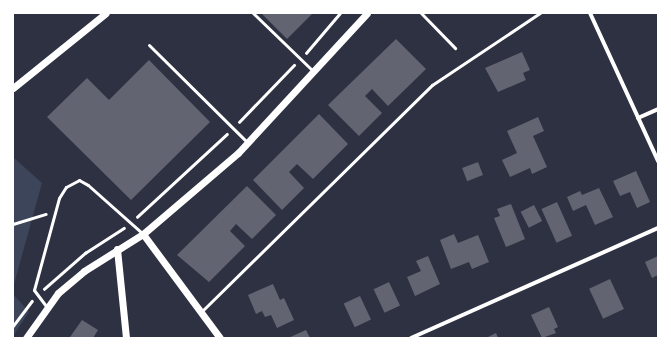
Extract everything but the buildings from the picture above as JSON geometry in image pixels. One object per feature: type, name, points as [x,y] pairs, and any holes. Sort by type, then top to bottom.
[{"type":"street","points":[[13,88],[106,13]]},
{"type":"street","points":[[26,338],[46,306],[84,271],[143,234],[197,190],[248,143],[315,73],[367,13]]},
{"type":"street","points":[[590,13],[658,161]]},
{"type":"street","points":[[638,118],[658,109]]},
{"type":"street","points":[[411,338],[658,228]]},
{"type":"street","points":[[143,234],[220,338]]},
{"type":"street","points":[[117,249],[126,338]]},
{"type":"lane","points":[[254,13],[315,73]]},
{"type":"lane","points":[[421,13],[455,48]]},
{"type":"lane","points":[[201,312],[432,85],[540,13]]},
{"type":"lane","points":[[149,45],[248,143]]},
{"type":"lane","points":[[46,306],[34,290],[54,212],[59,198],[66,187],[79,180],[88,185],[143,234]]},
{"type":"path","points":[[13,326],[53,278],[80,257],[118,234],[202,160],[300,59],[340,13]]},
{"type":"path","points":[[13,224],[54,212]]},
{"type":"shaded area","points":[[13,157],[42,183],[13,288]]},
{"type":"shaded area","points":[[13,294],[29,312],[13,336]]}]
